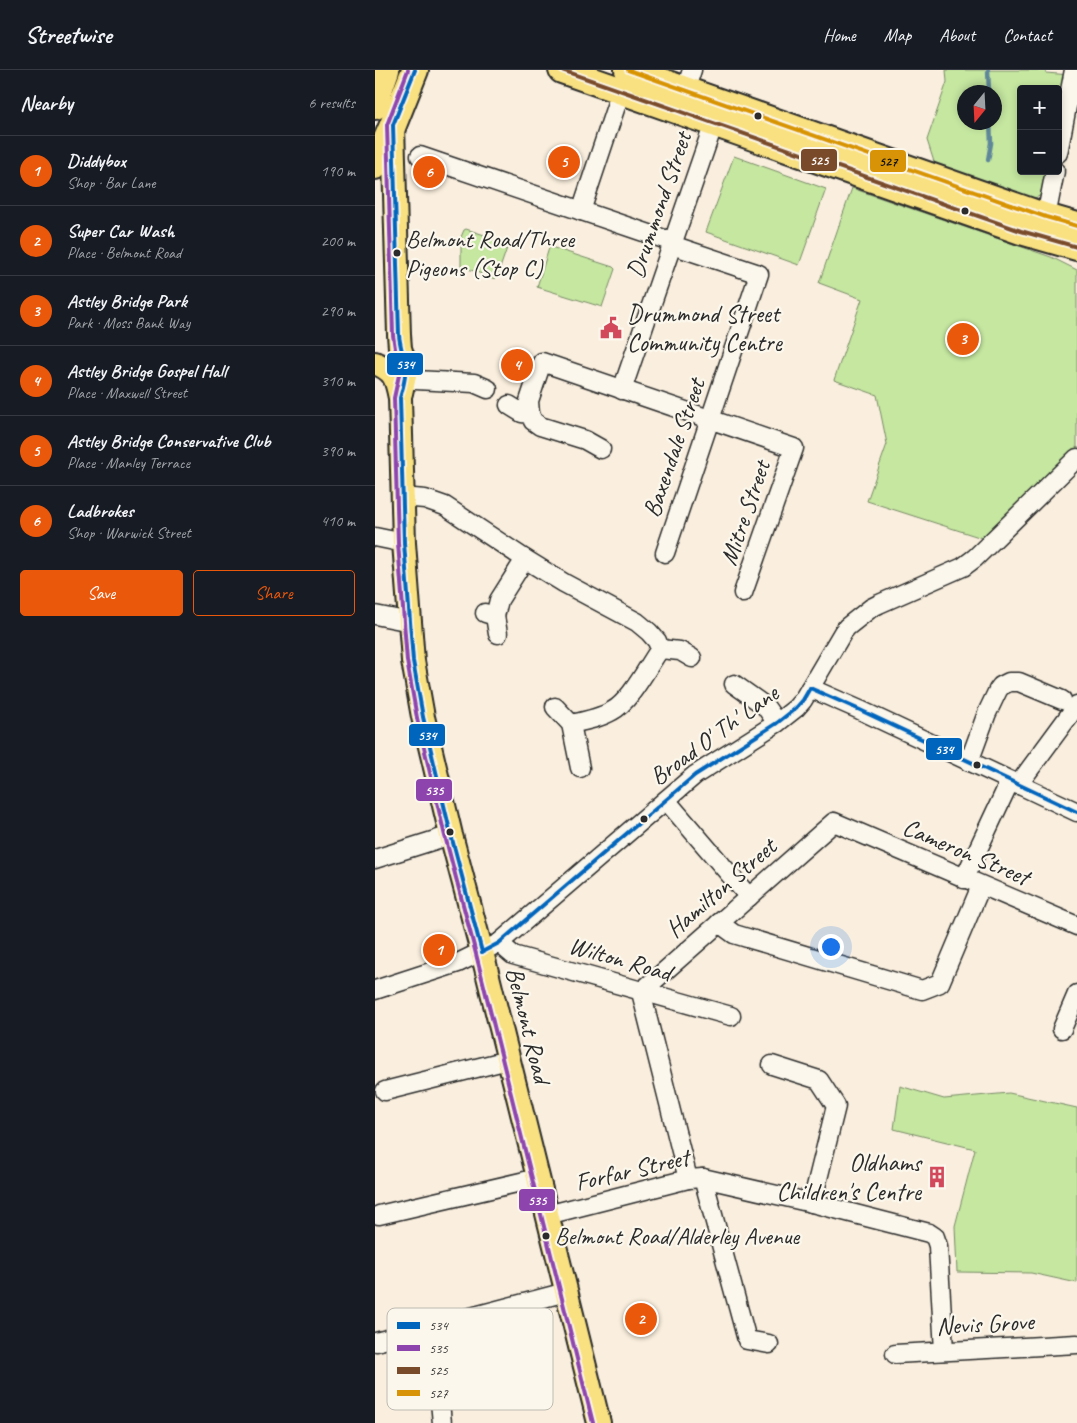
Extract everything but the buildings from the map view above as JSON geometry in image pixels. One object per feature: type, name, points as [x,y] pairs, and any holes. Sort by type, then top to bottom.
[{"type":"highway","points":[[375,166],[389,95],[399,70]]},
{"type":"highway","points":[[384,123],[415,70]]},
{"type":"highway","points":[[563,70],[685,90],[1046,217],[1077,226]]},
{"type":"highway","points":[[685,90],[714,123],[1021,231],[1077,247]]},
{"type":"main road","points":[[384,123],[399,348],[393,360],[391,377]]},
{"type":"main road","name":"Belmont Road","points":[[391,377],[402,497],[413,661],[423,717],[451,835],[491,948],[508,1060],[599,1423]]},
{"type":"street","points":[[1062,132],[1074,70]]},
{"type":"street","points":[[581,211],[625,81]]},
{"type":"street","name":"Drummond Street","points":[[622,390],[714,123]]},
{"type":"street","points":[[420,156],[673,243]]},
{"type":"street","points":[[1046,217],[1054,175]]},
{"type":"street","name":"Baxendale Street","points":[[665,553],[759,274],[673,243]]},
{"type":"street","points":[[600,449],[585,440],[540,426],[533,421],[530,414],[529,401],[542,362],[710,420]]},
{"type":"street","points":[[391,377],[474,383],[489,390]]},
{"type":"street","points":[[509,405],[522,413],[530,414]]},
{"type":"street","name":"Mitre Street","points":[[710,420],[794,448],[743,593]]},
{"type":"street","name":"Broad O' Th' Lane","points":[[375,990],[441,969],[491,948],[704,768],[777,723],[796,708],[803,700],[847,627],[871,608],[963,567],[975,558],[1077,458]]},
{"type":"street","points":[[402,497],[425,499],[445,506],[564,583],[637,622],[657,641],[660,649]]},
{"type":"street","points":[[375,537],[404,543]]},
{"type":"street","points":[[498,634],[490,615],[525,559]]},
{"type":"street","points":[[375,615],[411,622]]},
{"type":"street","points":[[660,649],[680,651],[692,658]]},
{"type":"street","points":[[571,724],[614,711],[625,701],[660,649]]},
{"type":"street","points":[[964,879],[1014,783],[1070,702],[1019,682],[1005,683],[998,690],[987,713],[969,762]]},
{"type":"street","points":[[734,684],[765,706],[777,723]]},
{"type":"street","points":[[810,688],[1077,812]]},
{"type":"street","points":[[555,706],[571,724],[580,768]]},
{"type":"street","points":[[666,800],[749,897]]},
{"type":"street","name":"Cameron Street","points":[[835,822],[1077,926]]},
{"type":"street","name":"Hamilton Street","points":[[641,992],[835,822]]},
{"type":"street","points":[[375,859],[451,835]]},
{"type":"street","points":[[719,923],[734,934],[922,990],[940,984],[981,886]]},
{"type":"street","name":"Wilton Road","points":[[491,948],[731,1016]]},
{"type":"street","points":[[641,992],[696,1179],[747,1340],[769,1344]]},
{"type":"street","points":[[1062,1030],[1077,994]]},
{"type":"street","points":[[385,1091],[508,1060]]},
{"type":"street","points":[[772,1065],[819,1080],[836,1106],[812,1203]]},
{"type":"street","points":[[379,1214],[537,1178]]},
{"type":"street","name":"Forfar Street","points":[[547,1215],[696,1179],[812,1203],[929,1232],[935,1237],[938,1246],[945,1351]]},
{"type":"street","points":[[505,1308],[566,1292]]},
{"type":"street","points":[[376,1342],[387,1339]]},
{"type":"street","name":"Nevis Grove","points":[[895,1354],[1077,1344]]},
{"type":"street","points":[[441,1410],[442,1423]]},
{"type":"green space","points":[[946,70],[1046,70],[1046,73],[1070,75],[1062,106],[1062,85],[1017,85],[1017,175],[1045,175],[1040,196],[1032,199],[935,165],[927,140],[947,82]]},
{"type":"green space","points":[[734,156],[826,189],[799,265],[706,232]]},
{"type":"green space","points":[[852,188],[1051,257],[1077,270],[1077,449],[985,539],[867,501],[887,444],[877,395],[834,380],[862,299],[819,283]]},
{"type":"green space","points":[[466,229],[506,242],[508,245],[495,279],[466,268],[461,268],[461,237]]},
{"type":"green space","points":[[551,247],[615,269],[602,307],[537,287],[549,248]]},
{"type":"green space","points":[[900,1086],[944,1099],[1009,1093],[1077,1108],[1077,1283],[1031,1273],[957,1272],[955,1226],[975,1149],[894,1129]]},
{"type":"waterway","points":[[988,70],[989,85]]},
{"type":"waterway","points":[[988,160],[991,143],[990,130]]},
{"type":"transit line","name":"535","points":[[408,70],[387,125],[393,335],[399,375],[394,398],[398,543],[407,661],[417,718],[445,836],[593,1423]]},
{"type":"transit line","name":"534","points":[[415,70],[393,125],[399,335],[405,369],[405,380],[400,398],[404,543],[413,661],[423,717],[451,835],[482,952]]},
{"type":"transit line","name":"525","points":[[562,70],[1021,231],[1077,247]]},
{"type":"transit line","name":"527","points":[[628,70],[1046,217],[1077,226]]},
{"type":"transit line","name":"534","points":[[810,688],[1077,812]]},
{"type":"transit line","name":"534","points":[[482,952],[499,943],[695,775],[777,723],[796,708],[810,688]]},
{"type":"place","name":"Astley Bridge Conservative Club","points":[[564,162]]},
{"type":"place","name":"Ladbrokes","points":[[429,172]]},
{"type":"place","name":"Belmont Road/Three Pigeons (Stop C)","points":[[397,253]]},
{"type":"place","name":"Drummond Street Community Centre","points":[[611,328]]},
{"type":"place","name":"Astley Bridge Park","points":[[963,339]]},
{"type":"place","name":"Astley Bridge Gospel Hall","points":[[517,365]]},
{"type":"place","name":"Diddybox","points":[[439,950]]},
{"type":"place","name":"Oldhams Children's Centre","points":[[937,1177]]},
{"type":"place","name":"Belmont Road/Alderley Avenue","points":[[546,1236]]},
{"type":"place","name":"Super Car Wash","points":[[641,1319]]}]
